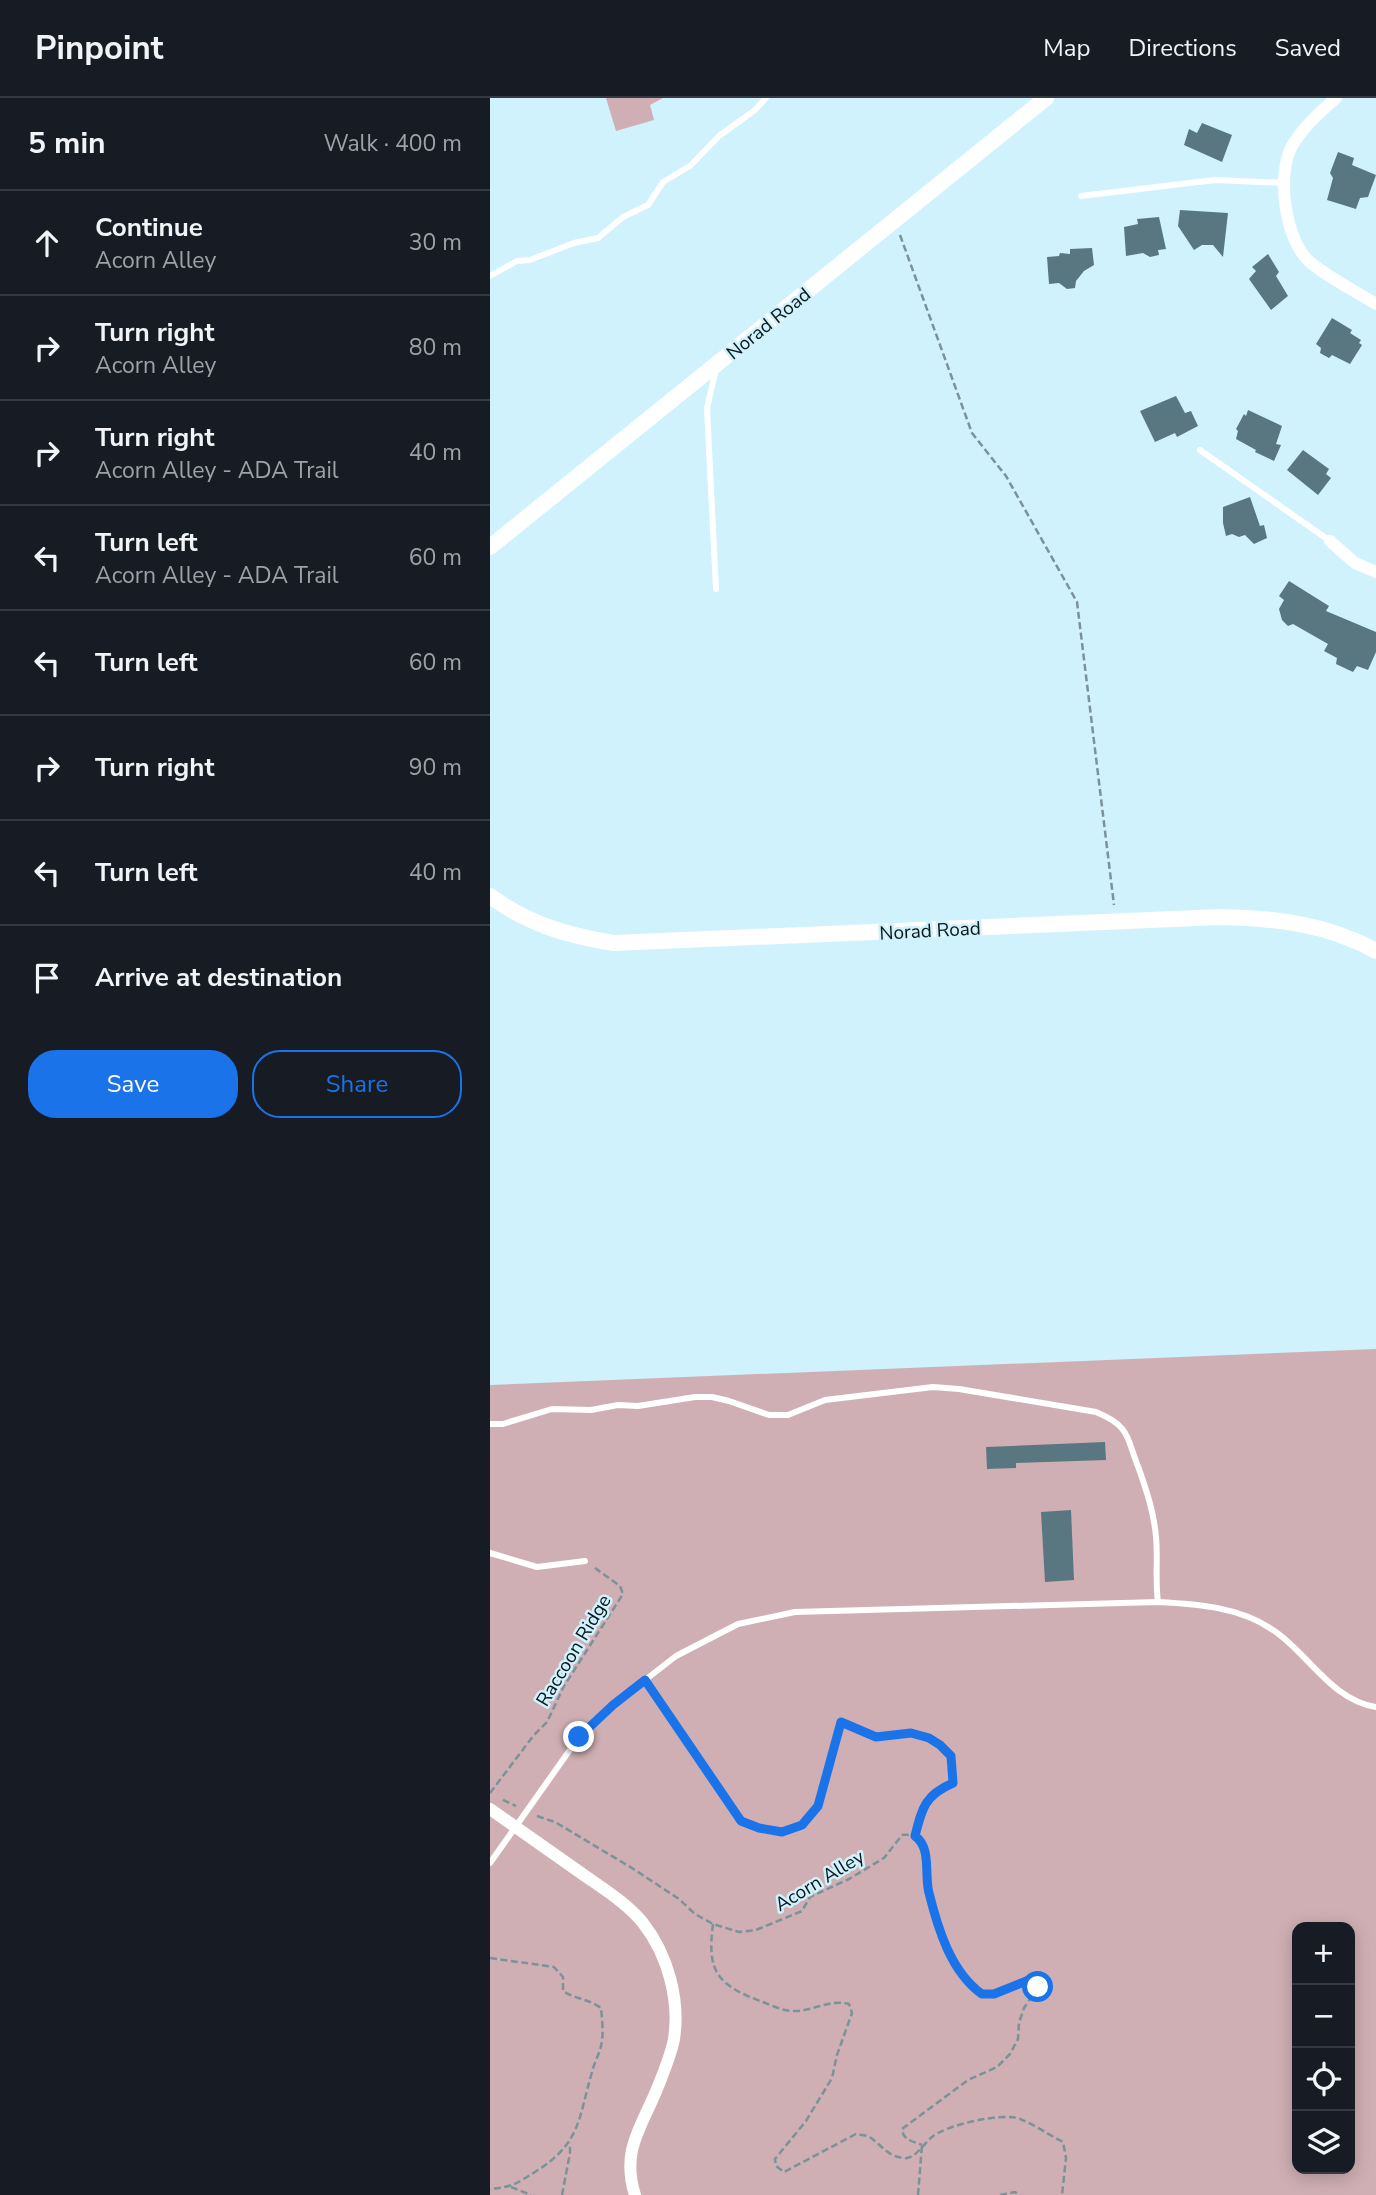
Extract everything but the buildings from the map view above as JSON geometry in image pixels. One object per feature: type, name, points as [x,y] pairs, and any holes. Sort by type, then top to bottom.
[{"type":"street","name":"Norad Road","points":[[490,547],[1046,98]]},
{"type":"street","points":[[1336,98],[1313,118],[1291,148],[1285,183],[1285,203],[1292,234],[1309,262],[1376,304]]},
{"type":"street","points":[[1329,541],[1355,563],[1376,572]]},
{"type":"street","name":"Norad Road","points":[[490,896],[509,911],[549,929],[614,943],[1220,917],[1291,922],[1331,931],[1376,951]]},
{"type":"street","points":[[490,1809],[618,1899],[643,1923],[661,1951],[674,1995],[676,2021],[673,2043],[635,2136],[629,2161],[630,2181],[635,2195]]},
{"type":"lane","points":[[490,276],[517,261],[530,260],[574,243],[598,238],[623,217],[648,205],[663,182],[690,166],[719,136],[755,110],[766,98]]},
{"type":"lane","points":[[1081,196],[1215,180],[1285,183]]},
{"type":"lane","points":[[716,589],[707,408],[718,363]]},
{"type":"lane","points":[[1200,450],[1329,541]]},
{"type":"lane","points":[[490,1424],[503,1424],[552,1409],[592,1410],[618,1405],[638,1406],[695,1396],[720,1399],[769,1415],[788,1415],[825,1400],[933,1387],[1096,1412],[1111,1419],[1123,1430],[1133,1446],[1138,1468],[1147,1487],[1156,1537],[1158,1602]]},
{"type":"lane","points":[[490,1553],[537,1567],[585,1561]]},
{"type":"lane","points":[[490,1863],[579,1737],[613,1705],[676,1656],[738,1624],[795,1612],[1158,1602],[1202,1605],[1239,1614],[1273,1629],[1342,1693],[1376,1707]]},
{"type":"lane","points":[[645,1680],[741,1821],[759,1828],[782,1832],[802,1825],[818,1806],[841,1722]]},
{"type":"path","points":[[895,220],[972,433],[1006,476],[1077,602],[1116,922]]},
{"type":"path","name":"Raccoon Ridge","points":[[490,1793],[547,1722],[564,1686],[623,1594],[620,1586],[585,1561]]},
{"type":"path","points":[[841,1722],[876,1737],[911,1733],[929,1738],[951,1756],[953,1783],[939,1789],[928,1799],[914,1835],[923,1846],[928,1892],[942,1935],[962,1977],[982,1994],[994,1994],[1029,1980],[1034,1981],[1038,1987],[1024,2008],[1018,2039],[1010,2054],[997,2067],[968,2080],[902,2129],[902,2135],[906,2139],[922,2145]]},
{"type":"path","name":"Acorn Alley","points":[[503,1799],[514,1806],[528,1809],[632,1868],[679,1899],[695,1914],[713,1924],[739,1932],[756,1930],[802,1911],[810,1898],[849,1879],[884,1857],[902,1835],[914,1835]]},
{"type":"path","points":[[713,1924],[711,1961],[718,1977],[729,1987],[780,2009],[796,2011],[828,2002],[840,2002],[849,2004],[852,2013],[832,2078],[806,2121],[775,2159],[775,2166],[785,2172],[856,2134],[871,2137],[877,2144],[904,2159],[915,2156],[922,2145],[935,2134],[953,2127],[979,2121],[1017,2118],[1063,2143],[1066,2158],[1062,2195]]},
{"type":"path","points":[[490,1958],[554,1967],[563,1977],[563,1991],[592,2001],[601,2008],[602,2045],[584,2107],[570,2143],[557,2158],[511,2187],[490,2189]]},
{"type":"path","points":[[562,2195],[570,2143]]},
{"type":"path","points":[[918,2195],[922,2145]]},
{"type":"path","points":[[511,2187],[531,2195]]},
{"type":"path","points":[[1000,2195],[1015,2192],[1019,2195]]},
{"type":"shaded area","points":[[606,98],[663,98],[650,105],[654,120],[616,131]]},
{"type":"shaded area","points":[[1376,1349],[1376,2195],[490,2195],[490,1385]]},
{"type":"route","points":[[579,1737],[645,1680],[741,1821],[782,1832],[802,1825],[818,1806],[841,1722],[876,1737],[911,1733],[929,1738],[951,1756],[954,1766],[953,1783],[939,1789],[928,1799],[915,1836],[923,1846],[928,1892],[942,1935],[962,1977],[982,1994],[994,1994],[1029,1980],[1037,1983],[1038,1987]]}]
